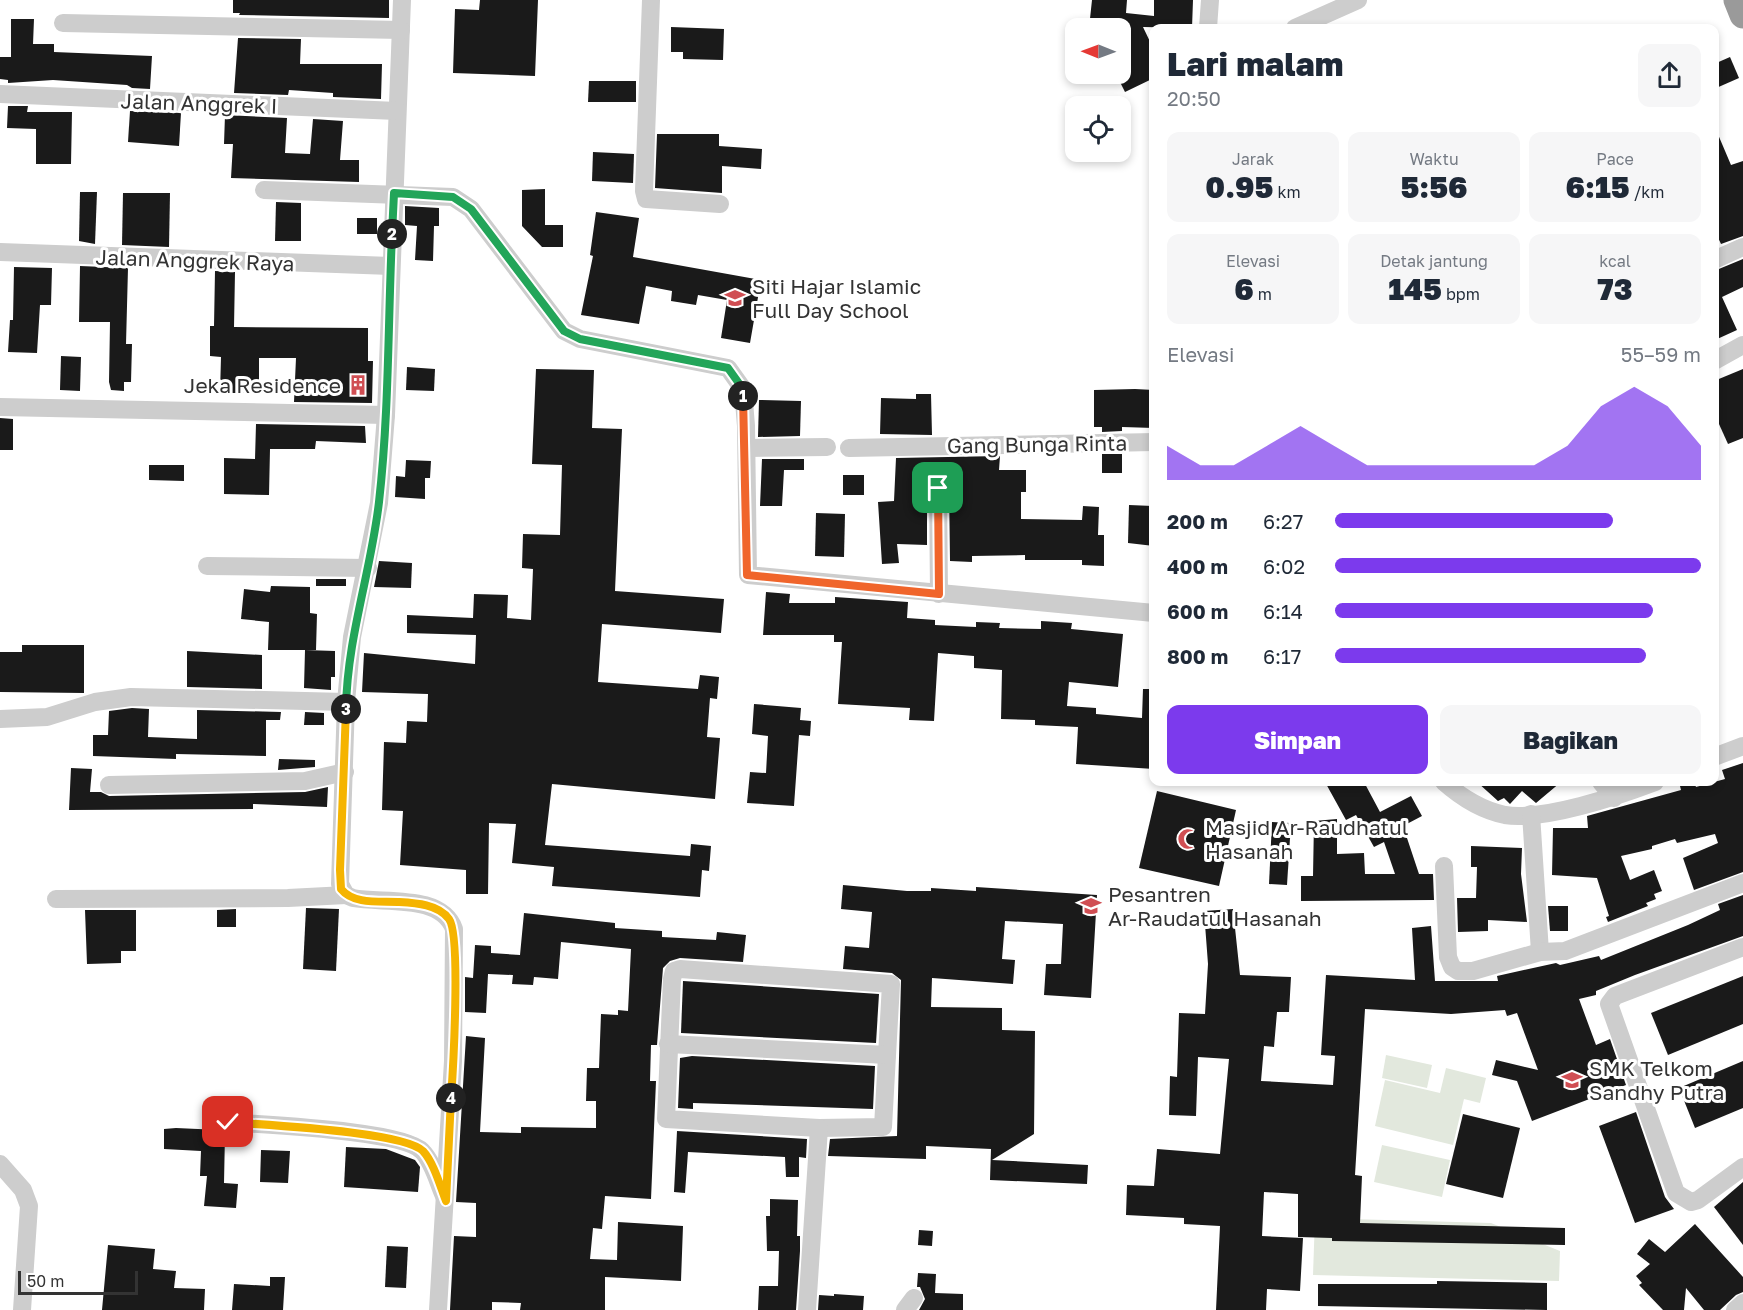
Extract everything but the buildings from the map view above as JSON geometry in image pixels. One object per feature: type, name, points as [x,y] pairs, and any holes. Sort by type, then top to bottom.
[{"type":"highway","points":[[1737,0],[1743,15]]},
{"type":"street","points":[[346,895],[340,884],[340,870],[346,702],[352,637],[368,568],[379,503],[386,415],[402,0]]},
{"type":"street","points":[[651,0],[644,191],[646,199],[720,204]]},
{"type":"street","points":[[1208,24],[1210,0]]},
{"type":"street","points":[[1304,24],[1358,0]]},
{"type":"street","points":[[63,23],[401,30]]},
{"type":"street","name":"Jalan Anggrek I","points":[[0,94],[398,111]]},
{"type":"street","points":[[264,190],[394,193],[453,197],[471,209],[558,325],[571,336],[728,368],[743,389],[747,448],[747,575],[1149,613]]},
{"type":"street","points":[[1719,258],[1743,247]]},
{"type":"street","name":"Jalan Anggrek Raya","points":[[0,252],[391,266]]},
{"type":"street","points":[[1719,358],[1743,345]]},
{"type":"street","points":[[0,407],[386,415]]},
{"type":"street","name":"Gang Bunga Rinta","points":[[849,448],[1149,442]]},
{"type":"street","points":[[747,448],[827,447]]},
{"type":"street","points":[[938,488],[939,594]]},
{"type":"street","points":[[207,566],[368,568]]},
{"type":"street","points":[[0,719],[47,717],[95,702],[130,697],[346,702]]},
{"type":"street","points":[[1719,755],[1743,746]]},
{"type":"street","points":[[109,784],[305,781],[345,772]]},
{"type":"street","points":[[1448,786],[1458,795],[1482,808],[1504,814],[1531,814],[1614,798],[1645,786]]},
{"type":"street","points":[[1604,786],[1614,798]]},
{"type":"street","points":[[1531,814],[1540,952]]},
{"type":"street","points":[[1444,866],[1444,921],[1448,957],[1452,968],[1458,971],[1473,971],[1540,952],[1565,951],[1743,883]]},
{"type":"street","points":[[57,899],[288,898],[346,895],[365,900],[429,906],[443,912],[454,929],[453,1061],[438,1310]]},
{"type":"street","points":[[1743,947],[1615,996],[1609,1004],[1676,1193],[1691,1202],[1698,1200],[1743,1167]]},
{"type":"street","points":[[680,969],[889,983],[892,988],[883,1127],[819,1128],[666,1119],[668,1044],[673,975],[674,971],[680,969]]},
{"type":"street","points":[[668,1044],[887,1055]]},
{"type":"street","points":[[228,1122],[371,1135],[411,1144],[423,1151],[446,1201]]},
{"type":"street","points":[[807,1310],[819,1128]]},
{"type":"street","points":[[0,1164],[23,1190],[29,1206],[22,1310]]},
{"type":"street","points":[[1735,1310],[1743,1303]]},
{"type":"shaded area","points":[[1386,1055],[1432,1065],[1427,1088],[1382,1078]]},
{"type":"shaded area","points":[[1446,1068],[1486,1078],[1480,1103],[1464,1099],[1453,1145],[1375,1126],[1385,1080],[1440,1093]]},
{"type":"shaded area","points":[[1382,1145],[1450,1160],[1442,1197],[1374,1182]]},
{"type":"shaded area","points":[[1315,1218],[1491,1223],[1560,1251],[1559,1281],[1313,1275]]},
{"type":"place","name":"Siti Hajar Islamic Full Day School","points":[[735,298]]},
{"type":"place","name":"Jeka Residence","points":[[358,385]]},
{"type":"place","name":"Masjid Ar-Raudhatul Hasanah","points":[[1188,839]]},
{"type":"place","name":"Pesantren Ar-Raudatul Hasanah","points":[[1091,906]]},
{"type":"place","name":"SMK Telkom Sandhy Putra","points":[[1572,1080]]},
{"type":"route","points":[[228,1122],[371,1135],[411,1144],[423,1151],[428,1159],[446,1201],[453,1061],[454,929],[451,920],[443,912],[429,906],[352,898],[346,895],[340,884],[346,702],[352,637],[368,568],[379,503],[386,415],[394,193],[453,197],[471,209],[558,325],[571,336],[728,368],[733,373],[743,389],[746,426],[747,575],[939,594],[938,488]]}]
